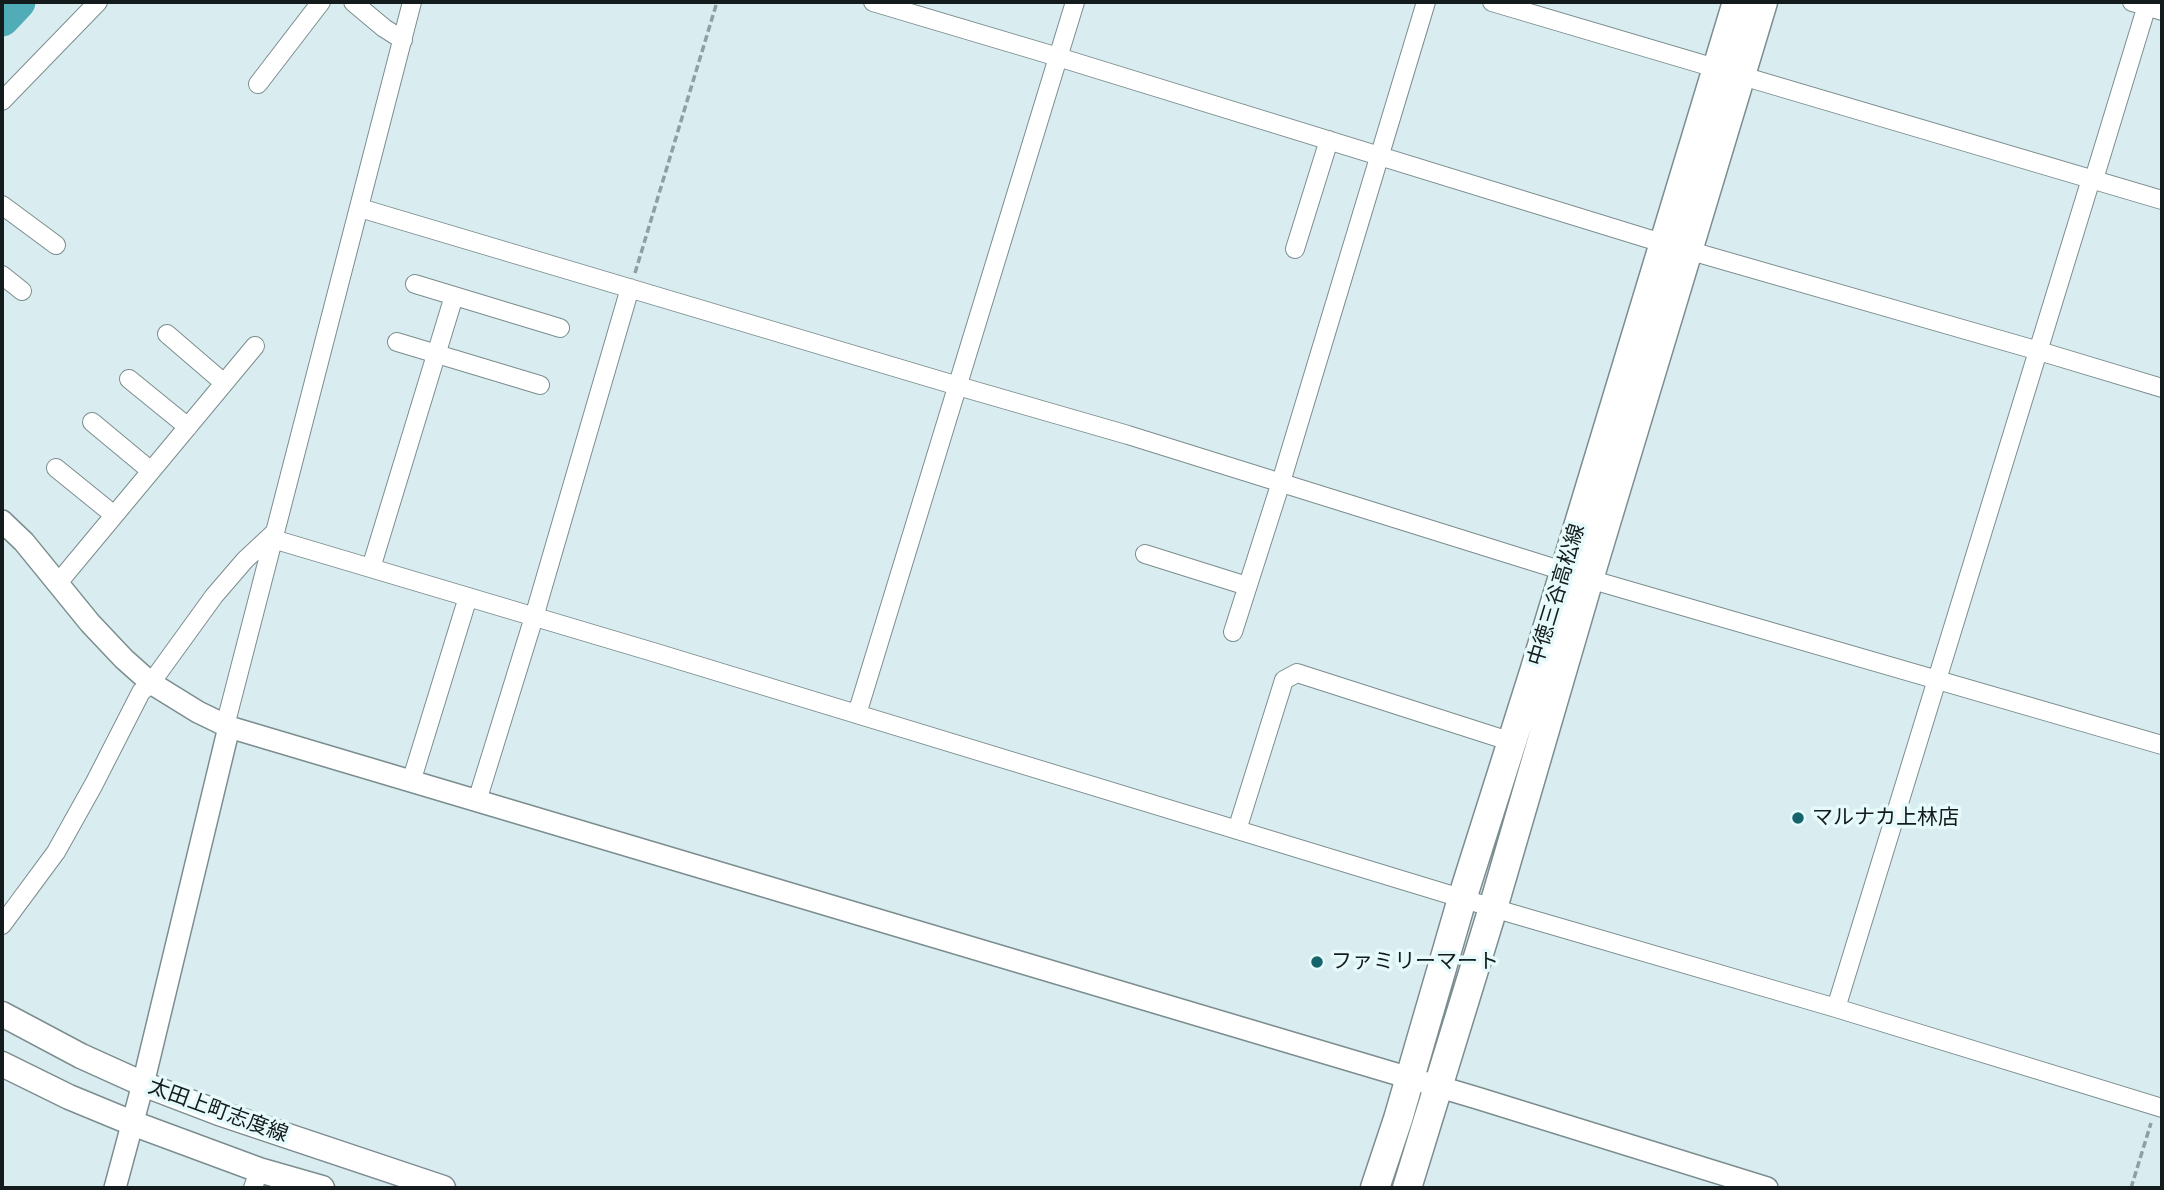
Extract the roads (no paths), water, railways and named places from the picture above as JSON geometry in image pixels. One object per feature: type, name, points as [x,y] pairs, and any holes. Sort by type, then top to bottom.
[{"type":"main road","name":"中徳三谷高松線","points":[[1729,72],[1737,2]]},
{"type":"main road","name":"中徳三谷高松線","points":[[1407,1188],[1493,908],[1576,575],[1729,72],[1763,2]]},
{"type":"main road","name":"中徳三谷高松線","points":[[1375,1188],[1512,742],[1576,575]]},
{"type":"main road","name":"太田上町志度線","points":[[2,1014],[81,1056],[143,1084],[219,1113],[443,1188]]},
{"type":"main road","name":"太田上町志度線","points":[[2,1064],[69,1097],[256,1179],[322,1188]]},
{"type":"street","points":[[2,101],[98,2]]},
{"type":"street","points":[[258,84],[321,2]]},
{"type":"street","points":[[353,2],[403,40]]},
{"type":"street","points":[[115,1188],[143,1084],[274,536],[412,2]]},
{"type":"street","points":[[873,2],[1677,246],[2162,388]]},
{"type":"street","points":[[857,714],[1075,2]]},
{"type":"street","points":[[1233,632],[1426,2]]},
{"type":"street","points":[[1492,2],[2162,200]]},
{"type":"street","points":[[1836,1008],[2147,5]]},
{"type":"street","points":[[1295,249],[1329,140]]},
{"type":"street","points":[[2,205],[56,246]]},
{"type":"street","points":[[359,208],[1128,435],[1576,575],[2162,745]]},
{"type":"street","points":[[2,275],[22,291]]},
{"type":"street","points":[[415,284],[560,328]]},
{"type":"street","points":[[477,802],[630,288]]},
{"type":"street","points":[[371,568],[454,296]]},
{"type":"street","points":[[167,334],[224,383]]},
{"type":"street","points":[[397,342],[540,385]]},
{"type":"street","points":[[58,583],[255,346]]},
{"type":"street","points":[[129,379],[188,427]]},
{"type":"street","points":[[92,422],[151,471]]},
{"type":"street","points":[[56,468],[114,515]]},
{"type":"street","points":[[2,521],[24,542],[90,623],[124,659],[151,683],[227,727],[1438,1087],[1767,1188]]},
{"type":"street","points":[[274,536],[371,568],[1493,908],[1836,1008],[2159,1108]]},
{"type":"street","points":[[2,925],[56,852],[141,692],[151,683],[214,596],[245,560],[274,536]]},
{"type":"street","points":[[1145,554],[1247,586]]},
{"type":"street","points":[[411,782],[468,597]]},
{"type":"street","points":[[1237,830],[1283,680],[1297,673],[1512,742]]},
{"type":"waterway","points":[[2,19],[18,2]]},
{"type":"place","name":"マルナカ上林店","points":[[1798,818]]},
{"type":"place","name":"ファミリーマート","points":[[1317,962]]}]
